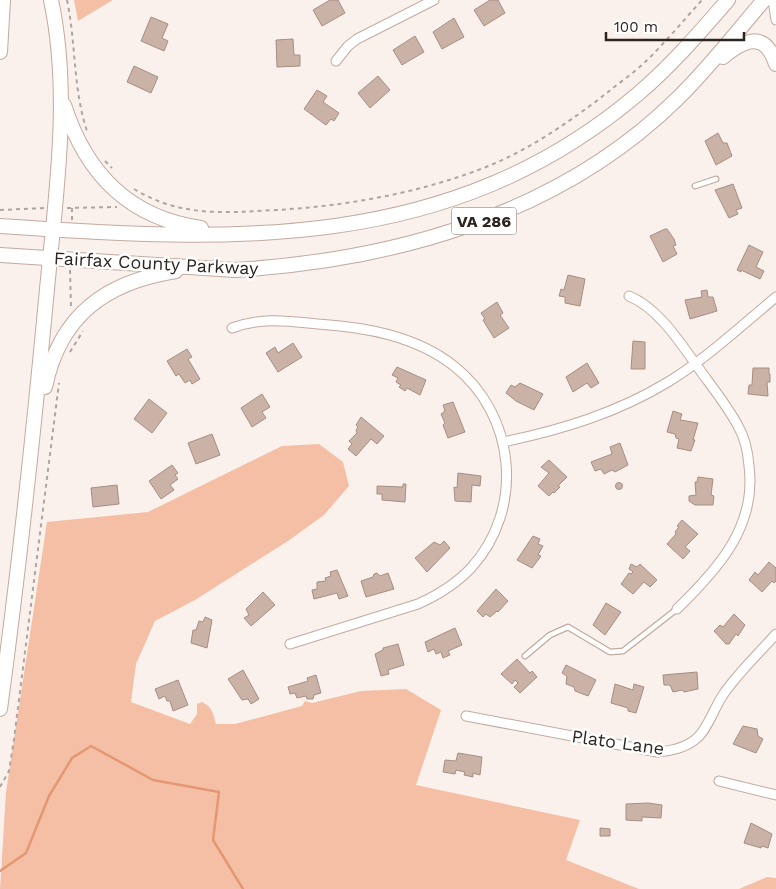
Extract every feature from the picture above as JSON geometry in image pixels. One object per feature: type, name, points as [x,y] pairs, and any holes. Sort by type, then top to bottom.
[{"type":"highway","points":[[0,52],[3,0]]},
{"type":"highway","points":[[0,709],[30,469],[55,206],[60,86],[58,37],[51,0]]},
{"type":"highway","name":"Fairfax County Parkway","points":[[0,226],[172,235],[266,233],[349,225],[433,206],[511,176],[588,132],[639,93],[681,53],[728,0]]},
{"type":"highway","name":"Fairfax County Parkway","points":[[0,255],[235,270],[312,264],[387,251],[473,225],[501,214],[564,182],[608,155],[656,118],[694,81],[764,0]]},
{"type":"highway","points":[[694,81],[731,50],[748,41],[762,43],[768,47],[776,64]]},
{"type":"highway","points":[[60,86],[69,120],[84,152],[107,182],[132,204],[159,218],[176,223],[236,233]]},
{"type":"highway","points":[[30,469],[48,371],[60,342],[76,319],[97,300],[132,281],[179,271],[235,270]]},
{"type":"street","points":[[336,61],[356,39],[434,0]]},
{"type":"street","points":[[773,0],[776,20]]},
{"type":"street","points":[[629,296],[645,304],[655,313],[695,363],[739,427],[748,457],[750,493],[742,527],[725,557],[677,610]]},
{"type":"street","points":[[503,442],[585,421],[643,396],[695,363],[776,297]]},
{"type":"street","points":[[232,328],[264,320],[343,326],[370,330],[414,344],[453,365],[466,377],[488,406],[503,442],[508,474],[501,516],[483,554],[460,579],[435,596],[418,604],[290,644]]},
{"type":"street","name":"Plato Lane","points":[[466,716],[657,752],[676,749],[687,745],[701,733],[725,692],[776,634]]},
{"type":"street","points":[[720,781],[776,795]]},
{"type":"lane","points":[[695,186],[716,179]]},
{"type":"lane","points":[[525,656],[550,635],[568,627],[610,652],[617,653],[623,651],[677,610]]},
{"type":"path","points":[[67,0],[72,22],[79,94],[89,136]]},
{"type":"path","points":[[129,185],[166,205],[189,211],[238,212],[321,207],[433,185],[487,167],[536,141],[585,110],[642,65],[702,0]]},
{"type":"path","points":[[105,160],[114,171]]},
{"type":"path","points":[[0,210],[13,211],[55,206],[72,208],[132,204],[143,194]]},
{"type":"path","points":[[71,230],[72,208]]},
{"type":"path","points":[[68,356],[83,330],[72,313],[70,259]]},
{"type":"path","points":[[0,787],[8,771],[14,740],[61,376]]},
{"type":"shaded area","points":[[74,0],[113,0],[78,21]]},
{"type":"shaded area","points":[[319,444],[343,462],[349,486],[324,515],[288,541],[195,600],[155,621],[136,664],[131,702],[190,724],[197,714],[197,704],[202,702],[210,709],[216,724],[235,724],[302,706],[305,701],[312,703],[361,691],[406,689],[441,710],[416,785],[580,820],[566,860],[639,889],[0,889],[6,792],[47,522],[148,512],[282,446]]},
{"type":"shaded area","points":[[767,877],[776,878],[776,889],[739,889]]},
{"type":"building","points":[[330,0],[338,0],[345,13],[322,26],[313,10]]},
{"type":"building","points":[[490,0],[498,0],[505,13],[484,26],[474,10]]},
{"type":"building","points":[[151,17],[168,24],[162,38],[168,41],[164,51],[141,41]]},
{"type":"building","points":[[454,18],[464,37],[442,49],[433,32]]},
{"type":"building","points":[[415,36],[424,52],[402,65],[393,50]]},
{"type":"building","points":[[293,39],[294,55],[300,55],[300,66],[277,67],[276,40]]},
{"type":"building","points":[[134,66],[158,77],[151,93],[127,82]]},
{"type":"building","points":[[378,76],[390,90],[370,108],[358,93]]},
{"type":"building","points":[[317,90],[327,96],[323,102],[339,113],[334,121],[331,119],[326,125],[304,109]]},
{"type":"building","points":[[718,133],[723,143],[727,143],[732,156],[716,165],[705,141]]},
{"type":"building","points":[[733,184],[742,208],[736,210],[738,214],[729,218],[715,190]]},
{"type":"building","points":[[665,229],[674,239],[676,245],[673,246],[677,254],[663,262],[650,236]]},
{"type":"building","points":[[749,245],[763,252],[756,267],[764,271],[760,279],[737,270]]},
{"type":"building","points":[[568,275],[585,279],[580,306],[565,303],[565,297],[559,296],[561,289],[564,290]]},
{"type":"building","points":[[707,290],[708,297],[713,297],[717,311],[690,319],[685,300],[702,297],[701,291]]},
{"type":"building","points":[[497,302],[503,313],[500,315],[509,328],[494,338],[481,313]]},
{"type":"building","points":[[633,341],[645,342],[645,369],[631,369]]},
{"type":"building","points":[[293,343],[302,357],[278,372],[266,353],[275,347],[278,353]]},
{"type":"building","points":[[187,349],[192,357],[188,359],[200,379],[192,384],[190,380],[185,383],[179,374],[176,376],[167,361]]},
{"type":"building","points":[[587,363],[599,383],[591,388],[587,383],[573,392],[566,377]]},
{"type":"building","points":[[397,367],[426,380],[420,395],[407,388],[405,391],[399,387],[401,385],[396,382],[398,378],[392,375]]},
{"type":"building","points":[[753,368],[769,368],[768,396],[748,394],[749,385],[752,385]]},
{"type":"building","points":[[520,383],[543,394],[534,410],[516,401],[506,393],[511,385],[515,387]]},
{"type":"building","points":[[262,394],[270,407],[262,412],[266,418],[252,427],[241,408]]},
{"type":"building","points":[[149,399],[167,413],[152,433],[134,419]]},
{"type":"building","points":[[453,402],[465,432],[448,438],[441,414],[445,411],[443,405]]},
{"type":"building","points":[[673,411],[682,414],[680,420],[698,423],[691,451],[677,448],[679,439],[676,438],[675,434],[667,432]]},
{"type":"building","points":[[361,417],[384,436],[377,444],[371,439],[356,456],[348,449],[352,444],[349,441],[357,433],[358,427],[356,425]]},
{"type":"building","points":[[212,434],[220,455],[196,464],[188,443]]},
{"type":"building","points":[[620,443],[628,465],[615,472],[612,470],[604,474],[601,469],[595,471],[591,462],[612,454],[610,447]]},
{"type":"building","points":[[549,460],[567,477],[558,486],[560,487],[549,496],[538,486],[549,473],[541,467]]},
{"type":"building","points":[[172,465],[178,473],[175,475],[178,479],[170,485],[174,490],[161,499],[149,481]]},
{"type":"building","points":[[458,473],[481,476],[480,486],[472,485],[471,502],[455,501],[454,487],[457,488]]},
{"type":"building","points":[[698,477],[713,479],[711,495],[714,496],[713,505],[695,505],[689,501],[689,496],[696,495],[695,482],[697,482]]},
{"type":"building","points":[[619,482],[623,486],[619,490],[615,486]]},
{"type":"building","points":[[403,484],[406,484],[405,502],[382,500],[382,494],[377,494],[377,486],[403,487]]},
{"type":"building","points":[[117,485],[119,504],[93,507],[91,488]]},
{"type":"building","points":[[682,520],[698,534],[685,547],[690,551],[683,559],[667,544],[676,534],[675,532],[679,527],[677,526]]},
{"type":"building","points":[[533,536],[540,539],[538,544],[543,546],[538,555],[541,556],[532,568],[517,560]]},
{"type":"building","points":[[444,541],[450,548],[427,572],[415,558],[434,542],[440,545]]},
{"type":"building","points":[[769,562],[776,568],[776,581],[774,583],[772,581],[762,592],[749,580],[755,572],[758,575]]},
{"type":"building","points":[[631,564],[637,567],[640,564],[657,580],[650,587],[644,582],[633,594],[621,584],[629,573],[633,572],[629,569]]},
{"type":"building","points":[[337,570],[348,596],[339,599],[337,593],[314,599],[312,590],[317,589],[317,582],[326,581],[325,578],[331,576],[330,572]]},
{"type":"building","points":[[377,573],[380,576],[388,573],[394,589],[366,597],[361,581],[373,577]]},
{"type":"building","points":[[496,589],[508,601],[498,612],[490,617],[486,614],[483,617],[477,611]]},
{"type":"building","points":[[263,592],[275,605],[251,626],[244,618],[249,615],[246,609]]},
{"type":"building","points":[[606,603],[621,612],[605,635],[593,625]]},
{"type":"building","points":[[734,614],[745,625],[738,636],[736,634],[729,644],[726,644],[714,631],[720,625],[723,627]]},
{"type":"building","points":[[205,617],[212,620],[207,648],[191,643],[193,630],[196,630],[199,621],[203,622]]},
{"type":"building","points":[[455,628],[462,645],[448,651],[450,655],[443,658],[441,652],[436,654],[434,649],[428,652],[425,642]]},
{"type":"building","points":[[398,644],[404,665],[388,670],[389,674],[381,676],[375,654],[383,650],[383,648]]},
{"type":"building","points":[[517,659],[530,673],[532,671],[537,677],[520,693],[514,687],[518,683],[515,680],[512,684],[501,674]]},
{"type":"building","points":[[566,665],[596,680],[588,696],[575,691],[574,687],[566,684],[567,676],[562,673]]},
{"type":"building","points":[[243,670],[259,699],[251,704],[248,699],[242,700],[228,679]]},
{"type":"building","points":[[697,672],[698,689],[673,692],[670,685],[664,685],[663,675]]},
{"type":"building","points":[[316,675],[321,693],[314,695],[313,699],[307,699],[306,696],[297,698],[295,693],[290,694],[288,687],[308,681],[307,678]]},
{"type":"building","points":[[178,680],[188,705],[173,711],[170,701],[167,701],[165,696],[159,699],[155,689]]},
{"type":"building","points":[[615,684],[633,690],[634,684],[644,687],[636,713],[628,711],[628,708],[611,703]]},
{"type":"building","points":[[743,726],[757,729],[758,736],[763,739],[756,753],[733,744]]},
{"type":"building","points":[[458,753],[482,757],[480,775],[473,773],[473,777],[464,775],[465,772],[456,770],[455,774],[443,772],[445,760],[456,761]]},
{"type":"building","points":[[648,803],[662,805],[661,818],[642,817],[642,821],[626,820],[626,804]]},
{"type":"building","points":[[751,823],[772,834],[768,848],[744,843]]},
{"type":"building","points":[[600,828],[610,829],[610,836],[600,836]]},
{"type":"waterway","points":[[0,871],[26,853],[49,796],[72,758],[91,746],[153,780],[219,792],[213,840],[243,889]]}]
